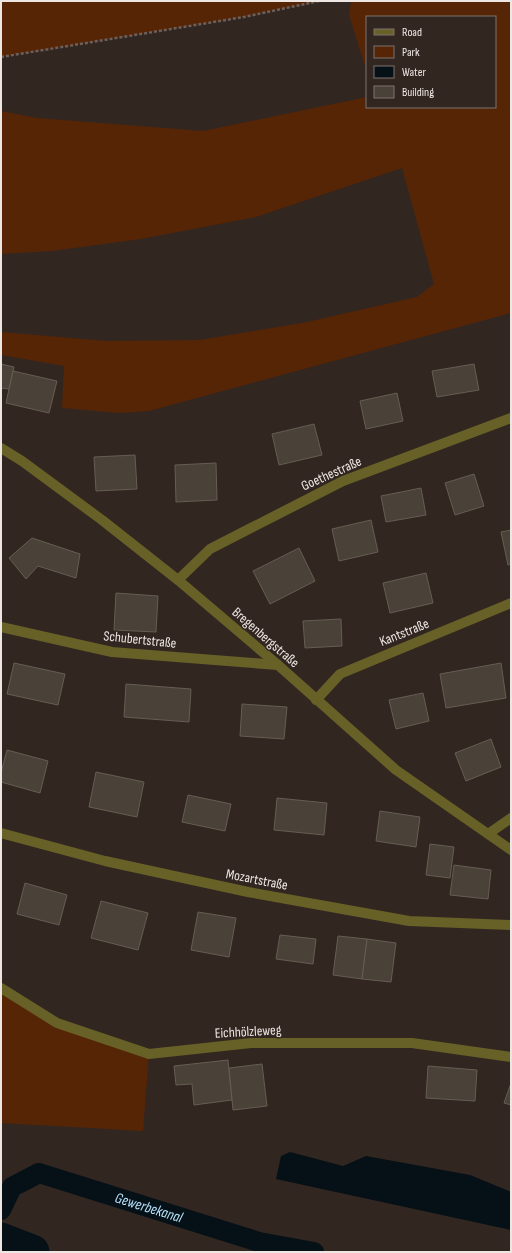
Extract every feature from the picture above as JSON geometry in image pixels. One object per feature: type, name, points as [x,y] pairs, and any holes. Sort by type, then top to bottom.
[{"type":"street","name":"Goethestraße","points":[[178,580],[210,549],[343,481],[511,418]]},
{"type":"street","name":"Bregenbergstraße","points":[[1,448],[22,461],[102,520],[178,580],[278,665],[396,770],[511,850]]},
{"type":"street","name":"Kantstraße","points":[[316,700],[340,674],[511,603]]},
{"type":"street","name":"Schubertstraße","points":[[1,627],[112,652],[278,665]]},
{"type":"street","points":[[488,834],[511,818]]},
{"type":"street","name":"Mozartstraße","points":[[1,833],[105,861],[248,892],[409,921],[511,926]]},
{"type":"street","name":"Eichhölzleweg","points":[[1,988],[56,1024],[149,1054],[251,1043],[412,1043],[511,1057]]},
{"type":"path","points":[[1,57],[244,17],[319,1]]},
{"type":"green space","points":[[1,1],[319,1],[244,17],[1,57]]},
{"type":"green space","points":[[351,1],[511,1],[511,313],[149,411],[120,413],[62,408],[64,366],[1,355],[1,332],[107,341],[200,340],[307,322],[417,297],[434,284],[402,168],[256,217],[141,239],[52,251],[1,254],[1,111],[37,118],[203,131],[366,97],[366,108],[496,108],[496,16],[366,16],[366,69],[349,15]]},
{"type":"green space","points":[[1,988],[57,1023],[149,1054],[143,1131],[1,1123]]},
{"type":"water","points":[[290,1152],[343,1166],[366,1156],[470,1175],[511,1192],[511,1230],[276,1179],[281,1156]]},
{"type":"building","points":[[1,364],[14,367],[9,389],[1,388]]},
{"type":"building","points":[[474,364],[479,390],[437,397],[432,371]]},
{"type":"building","points":[[13,371],[57,381],[49,413],[6,403]]},
{"type":"building","points":[[397,393],[403,421],[366,429],[360,401]]},
{"type":"building","points":[[314,424],[322,455],[279,465],[272,434]]},
{"type":"building","points":[[135,455],[137,489],[96,491],[94,457]]},
{"type":"building","points":[[216,463],[217,500],[176,502],[175,465]]},
{"type":"building","points":[[474,474],[484,506],[455,515],[445,483]]},
{"type":"building","points":[[421,488],[426,515],[386,522],[381,496]]},
{"type":"building","points":[[371,520],[378,552],[339,561],[332,529]]},
{"type":"building","points":[[511,530],[511,564],[508,565],[501,532]]},
{"type":"building","points":[[32,538],[80,554],[76,578],[38,566],[26,579],[9,558]]},
{"type":"building","points":[[299,548],[315,581],[270,604],[253,571]]},
{"type":"building","points":[[426,573],[433,603],[390,613],[383,583]]},
{"type":"building","points":[[116,593],[158,596],[156,632],[114,630]]},
{"type":"building","points":[[341,619],[342,646],[305,648],[303,621]]},
{"type":"building","points":[[14,663],[65,674],[58,705],[7,694]]},
{"type":"building","points":[[501,663],[506,698],[446,708],[440,674]]},
{"type":"building","points":[[126,684],[191,689],[189,722],[124,717]]},
{"type":"building","points":[[423,693],[429,721],[396,729],[389,700]]},
{"type":"building","points":[[242,704],[287,707],[284,739],[240,736]]},
{"type":"building","points":[[491,739],[501,767],[466,781],[455,753]]},
{"type":"building","points":[[7,750],[48,761],[40,793],[1,782],[1,773]]},
{"type":"building","points":[[96,772],[144,782],[137,817],[89,807]]},
{"type":"building","points":[[188,795],[231,804],[225,831],[182,822]]},
{"type":"building","points":[[277,798],[327,803],[324,835],[274,830]]},
{"type":"building","points":[[380,811],[420,817],[416,847],[376,841]]},
{"type":"building","points":[[430,844],[454,847],[450,878],[426,875]]},
{"type":"building","points":[[454,865],[491,870],[488,899],[450,895]]},
{"type":"building","points":[[25,883],[67,895],[59,925],[17,914]]},
{"type":"building","points":[[101,901],[148,913],[138,950],[91,938]]},
{"type":"building","points":[[198,912],[236,918],[229,957],[191,950]]},
{"type":"building","points":[[280,935],[316,939],[313,964],[276,959]]},
{"type":"building","points":[[338,936],[367,939],[362,979],[333,975]]},
{"type":"building","points":[[367,939],[396,943],[391,982],[362,979]]},
{"type":"building","points":[[228,1060],[232,1100],[194,1105],[192,1084],[176,1085],[174,1066]]},
{"type":"building","points":[[262,1064],[267,1106],[233,1110],[229,1068]]},
{"type":"building","points":[[428,1066],[477,1070],[475,1101],[426,1098]]},
{"type":"building","points":[[511,1083],[511,1105],[504,1103]]},
{"type":"waterway","name":"Gewerbekanal","points":[[1,1210],[12,1187],[39,1173],[259,1242],[314,1252]]},
{"type":"waterway","points":[[1,1240],[32,1252]]}]
